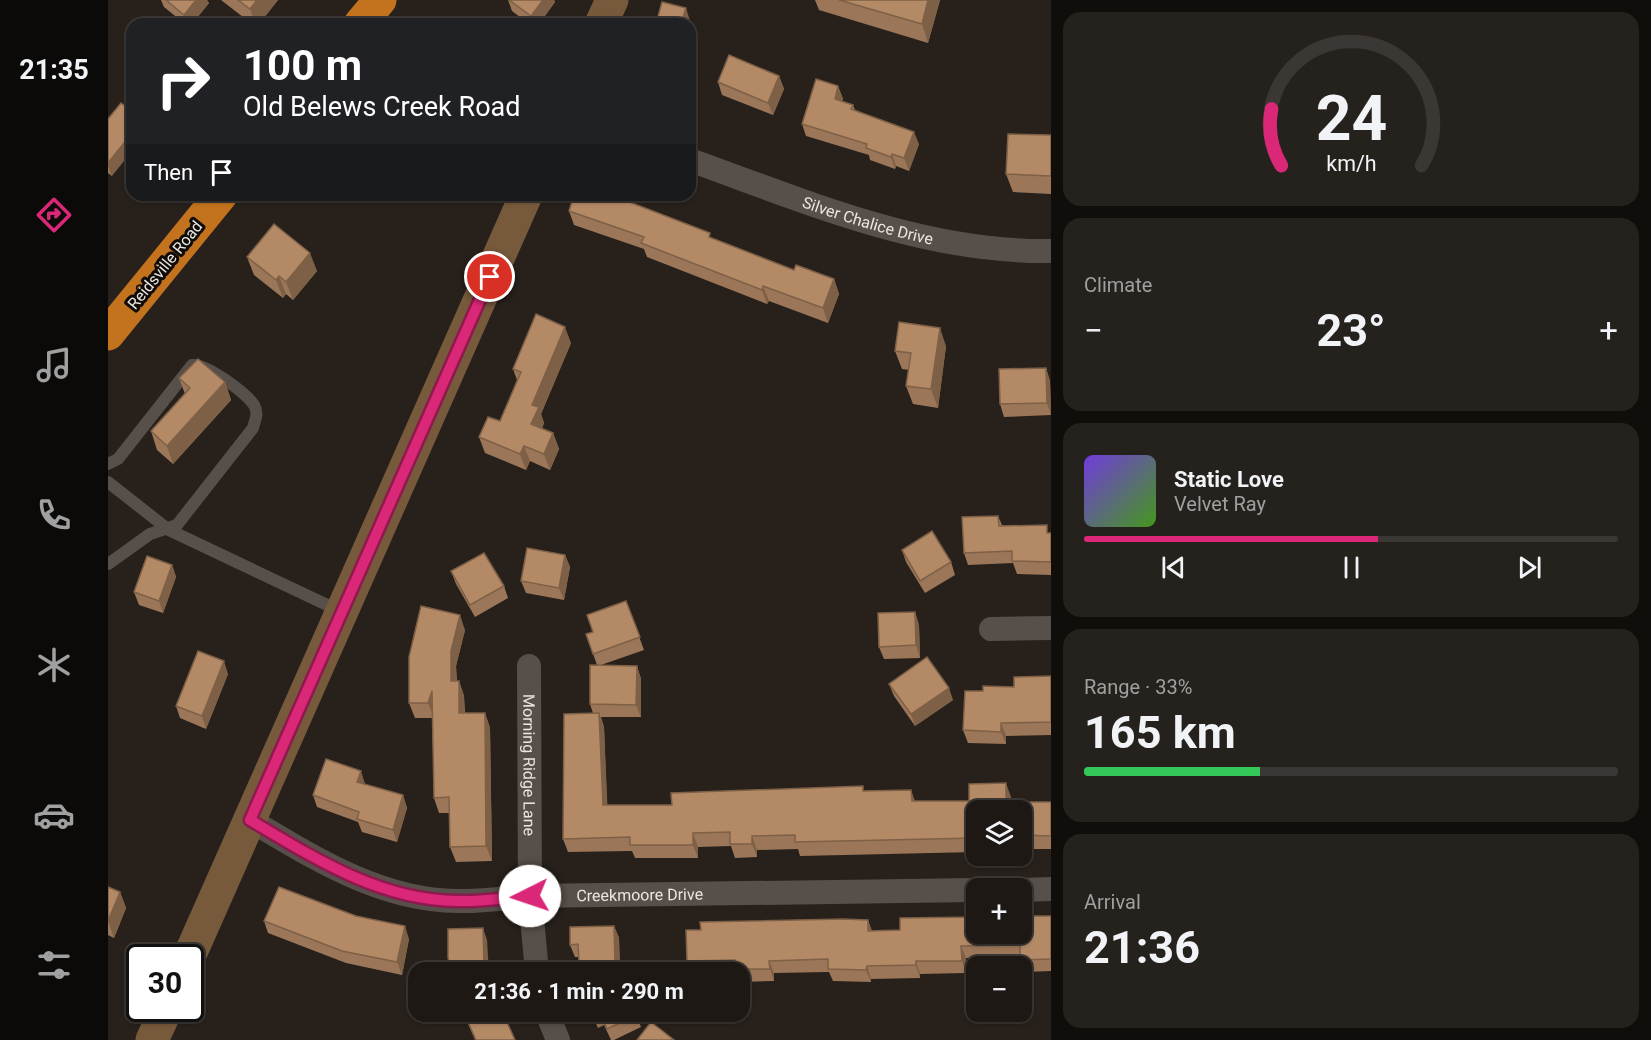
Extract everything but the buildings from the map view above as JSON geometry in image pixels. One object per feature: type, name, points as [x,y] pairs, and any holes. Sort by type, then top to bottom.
[{"type":"highway","points":[[365,18],[380,0]]},
{"type":"highway","name":"Reidsville Road","points":[[108,334],[216,201]]},
{"type":"street","points":[[604,18],[612,0]]},
{"type":"street","name":"Silver Chalice Drive","points":[[696,162],[857,220],[930,239],[998,250],[1051,251]]},
{"type":"street","points":[[195,944],[523,201]]},
{"type":"street","points":[[991,630],[1051,628]]},
{"type":"street","name":"Morning Ridge Lane","points":[[529,666],[530,896],[536,962]]},
{"type":"street","name":"Creekmoore Drive","points":[[250,820],[320,862],[368,884],[421,897],[456,901],[530,896],[966,890]]},
{"type":"street","points":[[1032,890],[1051,889]]},
{"type":"street","points":[[152,1040],[160,1022]]},
{"type":"street","points":[[551,1022],[558,1040]]},
{"type":"lane","points":[[108,464],[118,459],[192,365],[199,364],[211,370],[254,405],[257,415],[253,428],[177,525],[169,530],[150,534],[108,564]]},
{"type":"lane","points":[[108,482],[169,530],[342,612]]},
{"type":"route","points":[[490,277],[250,820],[320,862],[368,884],[421,897],[456,901],[530,896]]}]
